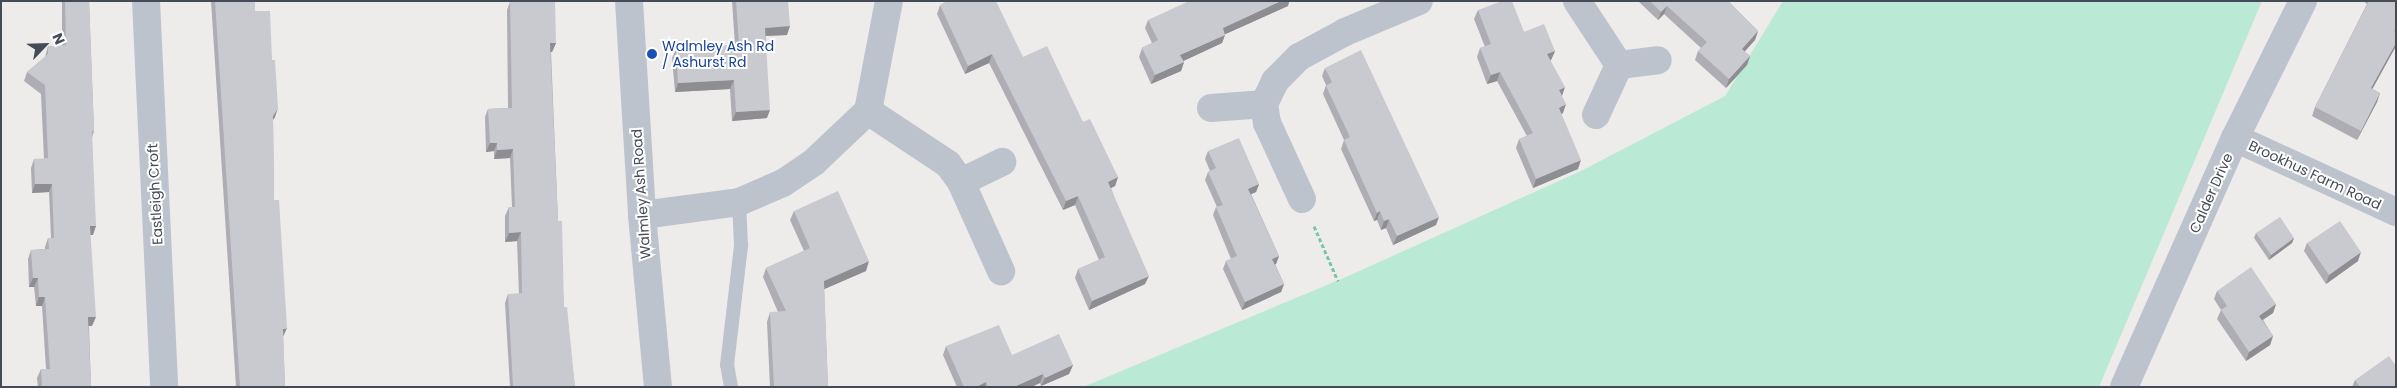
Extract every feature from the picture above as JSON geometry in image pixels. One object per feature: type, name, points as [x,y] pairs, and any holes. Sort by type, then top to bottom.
[{"type":"street","name":"Eastleigh Croft","points":[[146,1],[164,387]]},
{"type":"street","name":"Walmley Ash Road","points":[[629,1],[642,215],[658,387]]},
{"type":"street","points":[[642,215],[740,202],[783,183],[814,162],[868,111],[890,1]]},
{"type":"street","points":[[1302,198],[1267,123],[1264,104],[1275,81],[1299,57],[1345,32],[1419,1]]},
{"type":"street","points":[[1576,1],[1618,65]]},
{"type":"street","name":"Calder Drive","points":[[2124,387],[2235,138],[2303,1]]},
{"type":"street","points":[[1618,65],[1658,60]]},
{"type":"street","points":[[1596,115],[1618,65]]},
{"type":"street","points":[[1212,108],[1264,104]]},
{"type":"street","points":[[868,111],[948,164],[961,182],[1001,271]]},
{"type":"street","name":"Brookhus Farm Road","points":[[2235,138],[2396,212]]},
{"type":"street","points":[[961,182],[1002,162]]},
{"type":"lane","points":[[731,387],[728,365],[741,245],[740,202]]},
{"type":"path","points":[[1302,198],[1338,280]]},
{"type":"green space","points":[[1783,1],[2262,1],[2099,387],[1083,387],[1346,277],[1581,171],[1725,96]]},
{"type":"building","points":[[65,1],[89,1],[96,226],[90,226],[96,317],[88,317],[91,387],[42,387],[41,369],[50,369],[45,297],[39,297],[38,278],[33,278],[31,250],[49,249],[48,238],[54,238],[52,184],[35,184],[34,159],[48,158],[45,85],[27,72],[48,54],[48,46],[66,45]]},
{"type":"building","points":[[215,1],[255,1],[255,11],[270,11],[272,60],[275,60],[278,108],[273,116],[274,200],[279,200],[287,328],[283,329],[285,387],[240,387]]},
{"type":"building","points":[[555,1],[556,43],[550,43],[558,221],[562,221],[564,307],[567,307],[575,387],[513,387],[508,294],[522,293],[521,232],[509,233],[509,207],[515,207],[513,149],[497,150],[497,143],[490,143],[488,109],[512,108],[510,2]]},
{"type":"building","points":[[736,1],[788,1],[790,26],[765,28],[770,110],[736,112],[734,80],[678,83],[676,49],[739,45]]},
{"type":"building","points":[[947,1],[996,1],[1023,57],[1047,46],[1083,122],[1090,119],[1118,177],[1108,182],[1149,276],[1092,301],[1078,269],[1105,257],[1078,196],[1066,201],[992,54],[968,66],[940,5]]},
{"type":"building","points":[[1189,1],[1281,1],[1223,28],[1225,35],[1180,55],[1184,62],[1155,75],[1142,48],[1158,40],[1148,20]]},
{"type":"building","points":[[1502,1],[1512,1],[1524,32],[1544,24],[1555,51],[1547,54],[1565,87],[1559,90],[1566,104],[1559,108],[1581,160],[1536,179],[1519,139],[1533,133],[1500,72],[1491,75],[1480,48],[1491,44],[1478,10]]},
{"type":"building","points":[[1650,1],[1728,1],[1758,31],[1742,49],[1750,56],[1729,79],[1698,51],[1707,42],[1667,6],[1661,12]]},
{"type":"building","points":[[2369,1],[2396,1],[2396,29],[2394,32],[2396,33],[2396,43],[2371,88],[2380,93],[2361,131],[2315,107]]},
{"type":"building","points":[[1361,50],[1439,217],[1397,236],[1389,219],[1384,221],[1380,211],[1377,213],[1344,140],[1350,137],[1326,86],[1332,82],[1325,68]]},
{"type":"building","points":[[1239,138],[1259,184],[1248,189],[1279,256],[1272,259],[1284,284],[1245,302],[1226,261],[1237,256],[1216,207],[1223,205],[1208,172],[1216,168],[1208,151]]},
{"type":"building","points":[[838,191],[869,261],[824,281],[828,387],[774,387],[770,312],[786,311],[766,268],[810,248],[794,211]]},
{"type":"building","points":[[2280,217],[2294,238],[2271,255],[2256,233]]},
{"type":"building","points":[[2340,221],[2361,252],[2329,275],[2307,243]]},
{"type":"building","points":[[2251,267],[2276,304],[2259,316],[2273,336],[2249,352],[2221,310],[2227,306],[2217,291]]},
{"type":"building","points":[[999,325],[1012,355],[1059,334],[1073,365],[1045,378],[1043,374],[1014,387],[988,387],[986,382],[976,387],[964,387],[946,346]]},
{"type":"building","points":[[2389,356],[2396,366],[2396,387],[2357,387],[2359,386],[2355,380]]},
{"type":"place","name":"Walmley Ash Rd / Ashurst Rd","points":[[652,54]]}]
